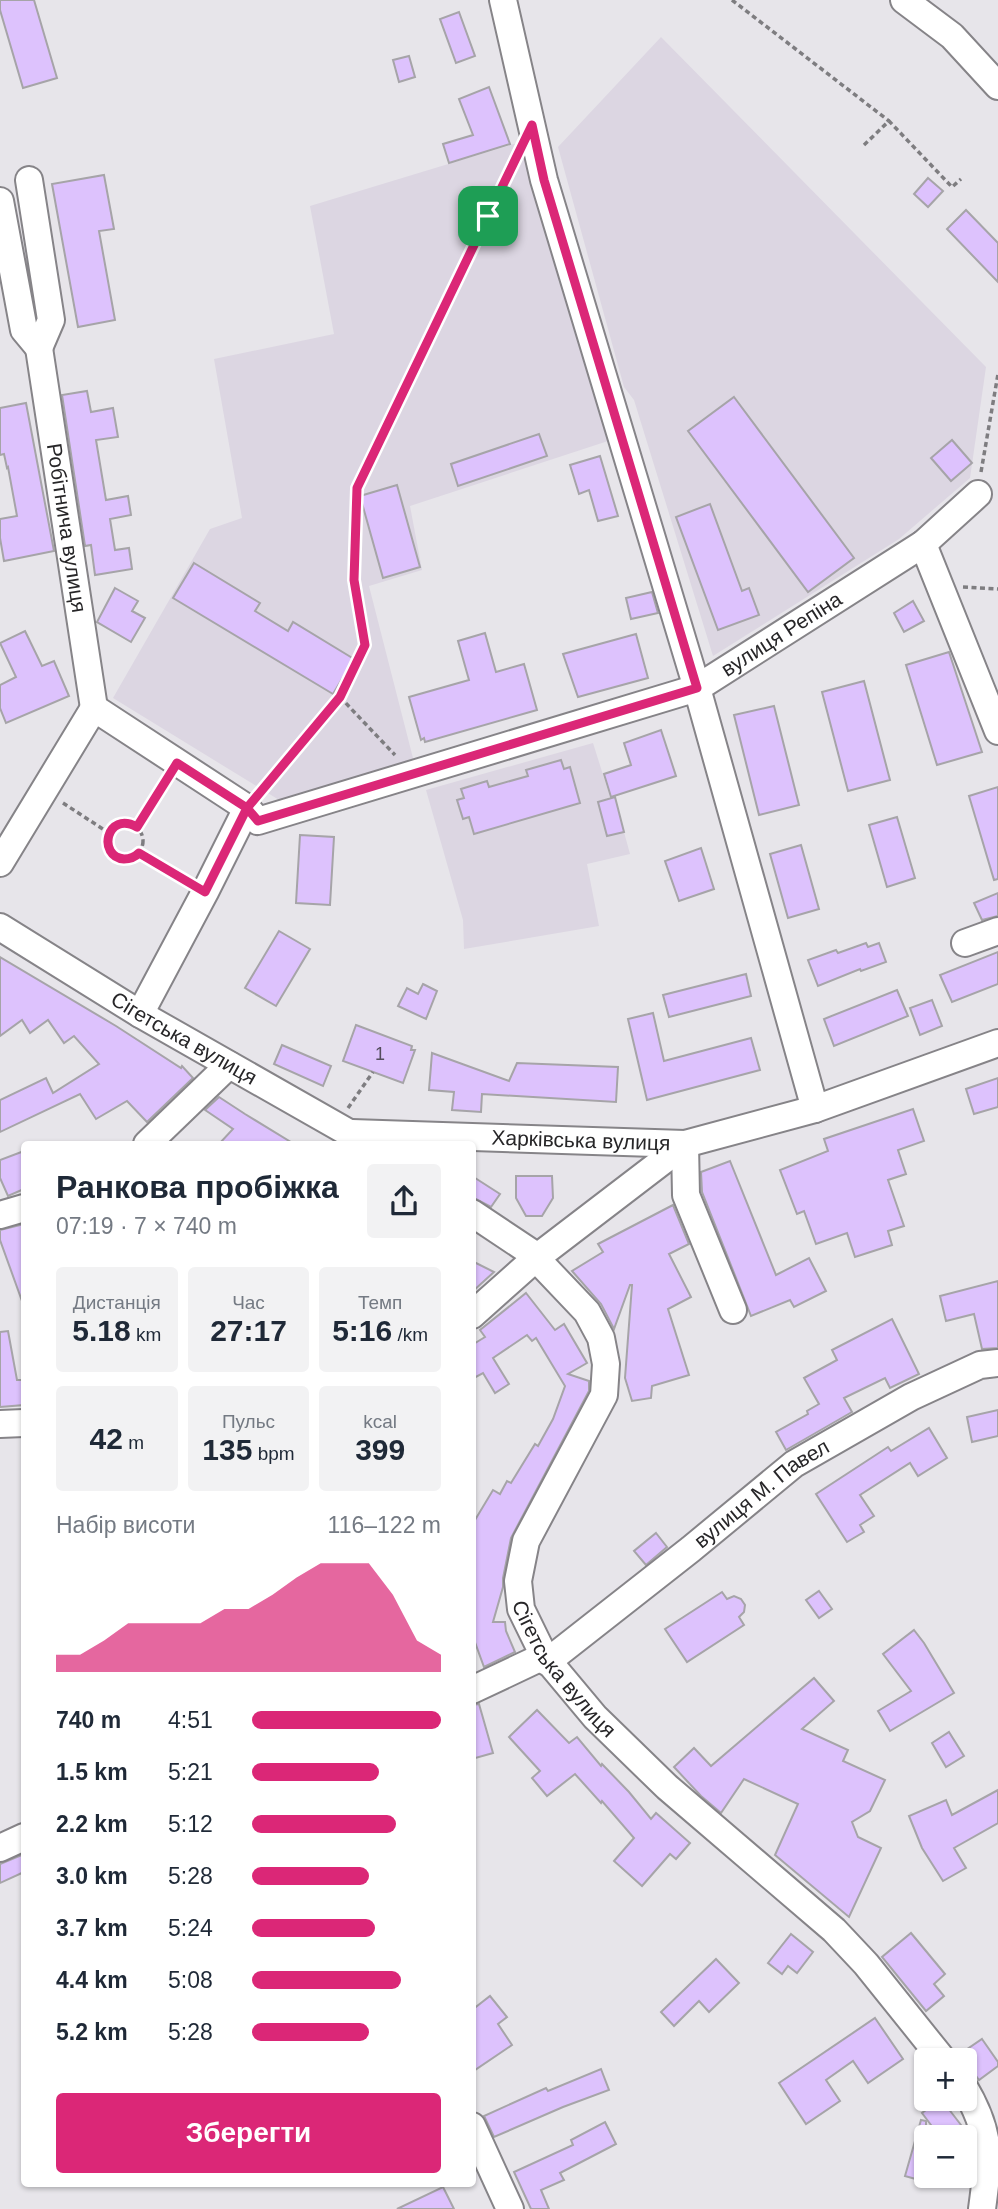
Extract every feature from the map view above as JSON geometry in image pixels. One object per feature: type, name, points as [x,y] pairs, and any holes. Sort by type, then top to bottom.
[{"type":"street","points":[[503,0],[544,180],[697,688],[815,1109]]},
{"type":"street","points":[[904,0],[952,36],[998,86]]},
{"type":"street","points":[[0,201],[24,330],[39,348],[51,320],[29,180]]},
{"type":"street","name":"Робітнича вулиця","points":[[39,348],[94,708]]},
{"type":"street","name":"вулиця Репіна","points":[[247,808],[258,821],[697,688],[923,544],[978,494]]},
{"type":"street","points":[[923,544],[998,731]]},
{"type":"street","points":[[0,863],[94,708],[247,808],[141,1014]]},
{"type":"street","name":"Сігетська вулиця","points":[[0,927],[229,1065],[356,1129]]},
{"type":"street","points":[[965,943],[998,931]]},
{"type":"street","name":"Харківська вулиця","points":[[356,1129],[685,1144],[815,1109],[998,1043]]},
{"type":"street","points":[[150,1141],[229,1065]]},
{"type":"street","points":[[685,1144],[685,1195],[733,1310]]},
{"type":"street","name":"Харківська вулиця","points":[[476,1311],[536,1258],[685,1144]]},
{"type":"street","points":[[0,1215],[21,1209]]},
{"type":"street","name":"Сігетська вулиця","points":[[476,1216],[529,1251],[587,1312],[601,1338],[606,1364],[604,1395],[526,1541],[523,1555],[518,1581],[521,1609],[546,1659],[595,1717],[667,1787],[834,1930],[866,1964],[933,2048]]},
{"type":"street","name":"вулиця М. Павел","points":[[476,1688],[546,1659],[691,1549],[794,1464],[912,1396],[980,1365],[998,1363]]},
{"type":"street","points":[[0,1424],[21,1423]]},
{"type":"street","points":[[0,1848],[21,1838]]},
{"type":"street","points":[[976,2111],[984,2128],[988,2161],[982,2209]]},
{"type":"street","points":[[476,2135],[510,2209]]},
{"type":"path","points":[[732,0],[890,121],[951,187],[961,179]]},
{"type":"path","points":[[864,145],[890,121]]},
{"type":"path","points":[[247,808],[340,697],[365,645],[354,580],[357,488],[532,125]]},
{"type":"path","points":[[978,494],[998,374]]},
{"type":"path","points":[[940,587],[998,589]]},
{"type":"path","points":[[340,697],[414,774]]},
{"type":"path","points":[[137,827],[177,763]]},
{"type":"path","points":[[44,791],[109,833]]},
{"type":"path","points":[[127,823],[137,827],[143,842],[139,853],[129,859],[117,857],[109,848],[109,833],[117,825],[127,823]]},
{"type":"path","points":[[139,853],[205,892]]},
{"type":"path","points":[[356,1129],[373,1072]]},
{"type":"shaded area","points":[[661,37],[986,367],[970,478],[899,539],[713,656],[634,400],[624,387],[558,147]]},
{"type":"shaded area","points":[[524,141],[608,441],[410,506],[422,570],[369,586],[414,762],[284,803],[113,698],[210,529],[242,518],[214,359],[334,334],[310,206]]},
{"type":"shaded area","points":[[593,743],[610,797],[598,802],[607,836],[624,832],[630,854],[587,864],[599,926],[464,949],[463,920],[426,790]]},
{"type":"building","points":[[0,0],[34,0],[57,78],[23,88],[0,10]]},
{"type":"building","points":[[459,12],[475,56],[456,63],[440,19]]},
{"type":"building","points":[[409,56],[415,77],[399,82],[393,60]]},
{"type":"building","points":[[489,87],[510,144],[449,163],[443,144],[473,135],[459,99]]},
{"type":"building","points":[[104,175],[114,229],[99,231],[115,320],[78,327],[52,184]]},
{"type":"building","points":[[928,178],[943,191],[928,207],[914,194]]},
{"type":"building","points":[[966,210],[998,243],[998,282],[947,229]]},
{"type":"building","points":[[87,391],[91,412],[113,408],[118,437],[96,440],[106,500],[128,496],[131,515],[110,519],[115,550],[129,548],[132,569],[95,575],[91,545],[85,546],[62,395]]},
{"type":"building","points":[[734,397],[854,558],[808,592],[688,431]]},
{"type":"building","points":[[26,403],[54,551],[4,561],[0,519],[17,516],[8,467],[4,454],[0,455],[0,408]]},
{"type":"building","points":[[539,434],[547,456],[458,486],[451,464]]},
{"type":"building","points":[[952,440],[972,463],[951,481],[931,458]]},
{"type":"building","points":[[600,456],[618,516],[598,521],[589,490],[579,494],[570,465]]},
{"type":"building","points":[[397,485],[420,567],[383,578],[360,496]]},
{"type":"building","points":[[710,504],[742,591],[749,588],[759,615],[718,630],[676,517]]},
{"type":"building","points":[[194,563],[260,603],[255,611],[288,631],[293,622],[354,659],[333,694],[173,598]]},
{"type":"building","points":[[115,588],[138,601],[132,611],[145,618],[131,642],[97,622]]},
{"type":"building","points":[[652,592],[658,613],[631,619],[626,598]]},
{"type":"building","points":[[913,601],[924,621],[904,632],[894,613]]},
{"type":"building","points":[[25,631],[42,666],[54,661],[69,696],[6,723],[0,708],[0,685],[16,677],[0,643]]},
{"type":"building","points":[[485,633],[496,672],[524,664],[537,710],[425,742],[424,738],[421,740],[409,697],[469,680],[458,641]]},
{"type":"building","points":[[636,634],[648,678],[578,697],[563,654]]},
{"type":"building","points":[[949,652],[982,752],[937,765],[906,665]]},
{"type":"building","points":[[864,681],[890,780],[848,791],[822,692]]},
{"type":"building","points":[[774,706],[799,805],[759,815],[734,715]]},
{"type":"building","points":[[661,730],[676,776],[611,797],[604,774],[631,765],[624,743]]},
{"type":"building","points":[[561,760],[564,769],[570,767],[580,803],[474,834],[469,817],[463,819],[457,800],[464,798],[461,789],[487,781],[489,787],[528,776],[526,770]]},
{"type":"building","points":[[998,787],[998,879],[994,880],[969,796]]},
{"type":"building","points":[[615,797],[624,832],[607,836],[598,802]]},
{"type":"building","points":[[897,817],[915,878],[887,887],[869,825]]},
{"type":"building","points":[[300,835],[334,837],[330,905],[296,903]]},
{"type":"building","points":[[801,845],[819,909],[788,918],[770,854]]},
{"type":"building","points":[[701,848],[714,889],[679,901],[665,861]]},
{"type":"building","points":[[998,893],[998,916],[982,920],[974,903]]},
{"type":"building","points":[[279,931],[310,949],[276,1006],[245,988]]},
{"type":"building","points":[[866,943],[868,947],[879,943],[886,962],[818,986],[808,960]]},
{"type":"building","points":[[998,952],[998,984],[952,1002],[940,975]]},
{"type":"building","points":[[0,957],[181,1068],[182,1066],[193,1078],[147,1122],[127,1101],[96,1119],[80,1094],[0,1132],[0,1100],[46,1078],[53,1093],[99,1064],[74,1036],[64,1043],[48,1020],[30,1033],[22,1020],[0,1036]]},
{"type":"building","points":[[746,974],[751,996],[669,1017],[663,995]]},
{"type":"building","points":[[423,984],[437,991],[426,1019],[398,1006],[407,988],[418,994]]},
{"type":"building","points":[[897,990],[908,1016],[834,1046],[824,1019]]},
{"type":"building","points":[[932,1000],[942,1026],[920,1035],[910,1008]]},
{"type":"building","points":[[653,1013],[664,1061],[751,1038],[760,1070],[647,1100],[628,1019]]},
{"type":"building","points":[[356,1025],[412,1046],[411,1050],[415,1050],[403,1083],[343,1061]]},
{"type":"building","points":[[282,1045],[331,1066],[323,1086],[274,1064]]},
{"type":"building","points":[[432,1053],[509,1081],[517,1063],[618,1067],[616,1102],[482,1094],[481,1112],[452,1110],[454,1092],[429,1090]]},
{"type":"building","points":[[998,1078],[998,1107],[974,1114],[966,1089]]},
{"type":"building","points":[[219,1097],[289,1141],[222,1141],[233,1129],[205,1110]]},
{"type":"building","points":[[913,1109],[924,1141],[898,1150],[906,1174],[888,1180],[904,1226],[888,1231],[892,1245],[855,1257],[847,1233],[816,1244],[804,1211],[797,1214],[780,1170],[828,1151],[824,1139]]},
{"type":"building","points":[[21,1152],[21,1190],[8,1196],[0,1178],[0,1160]]},
{"type":"building","points":[[730,1161],[776,1275],[809,1258],[826,1291],[794,1307],[790,1300],[751,1316],[702,1192],[701,1172]]},
{"type":"building","points":[[516,1176],[552,1176],[553,1198],[542,1216],[526,1216],[516,1198]]},
{"type":"building","points":[[476,1179],[500,1194],[491,1207],[476,1199]]},
{"type":"building","points":[[673,1205],[689,1244],[669,1254],[691,1297],[668,1309],[689,1375],[652,1386],[651,1398],[632,1401],[625,1378],[632,1285],[614,1329],[601,1304],[572,1271],[603,1252],[598,1244]]},
{"type":"building","points":[[21,1225],[21,1298],[0,1240],[0,1230]]},
{"type":"building","points":[[476,1263],[494,1272],[476,1288]]},
{"type":"building","points":[[998,1281],[998,1348],[982,1349],[974,1314],[946,1321],[940,1296]]},
{"type":"building","points":[[526,1293],[555,1330],[564,1324],[587,1363],[568,1374],[589,1381],[589,1391],[511,1538],[503,1587],[493,1622],[505,1622],[515,1652],[484,1667],[476,1645],[476,1518],[493,1490],[500,1494],[507,1481],[511,1483],[535,1444],[538,1446],[553,1419],[565,1386],[536,1338],[532,1341],[527,1335],[493,1358],[509,1384],[495,1393],[483,1373],[476,1377],[476,1343],[485,1337],[480,1330]]},
{"type":"building","points":[[892,1319],[919,1374],[890,1388],[885,1378],[844,1398],[852,1412],[786,1450],[776,1432],[808,1414],[807,1411],[819,1404],[804,1378],[837,1360],[832,1350]]},
{"type":"building","points":[[8,1331],[17,1380],[21,1380],[21,1405],[0,1407],[0,1332]]},
{"type":"building","points":[[998,1410],[998,1436],[972,1442],[967,1417]]},
{"type":"building","points":[[929,1428],[947,1458],[918,1476],[910,1463],[860,1495],[874,1516],[860,1525],[864,1532],[847,1542],[816,1494],[888,1447],[891,1451]]},
{"type":"building","points":[[656,1533],[667,1547],[646,1565],[634,1551]]},
{"type":"building","points":[[819,1591],[832,1609],[819,1618],[806,1600]]},
{"type":"building","points":[[722,1592],[727,1599],[734,1596],[741,1599],[745,1605],[744,1612],[739,1617],[744,1625],[687,1662],[665,1629]]},
{"type":"building","points":[[914,1630],[954,1693],[890,1731],[878,1711],[911,1691],[883,1654]]},
{"type":"building","points":[[814,1678],[834,1701],[802,1729],[848,1750],[843,1761],[885,1780],[870,1811],[852,1822],[858,1837],[881,1848],[849,1917],[775,1855],[798,1804],[744,1779],[721,1813],[674,1767],[694,1748],[711,1766]]},
{"type":"building","points":[[476,1704],[479,1704],[493,1753],[476,1758]]},
{"type":"building","points":[[537,1710],[569,1743],[577,1737],[651,1819],[656,1813],[690,1843],[676,1859],[670,1854],[642,1886],[614,1861],[634,1838],[575,1774],[547,1796],[532,1778],[540,1771],[509,1737]]},
{"type":"building","points":[[949,1732],[964,1756],[946,1767],[932,1743]]},
{"type":"building","points":[[998,1790],[998,1823],[954,1848],[966,1868],[943,1881],[922,1848],[909,1816],[946,1800],[952,1815]]},
{"type":"building","points":[[21,1855],[21,1873],[0,1883],[0,1864]]},
{"type":"building","points":[[911,1933],[945,1974],[934,1984],[944,1996],[926,2011],[882,1957]]},
{"type":"building","points":[[791,1934],[813,1952],[797,1973],[788,1966],[782,1974],[768,1963]]},
{"type":"building","points":[[716,1959],[739,1983],[709,2012],[699,2001],[674,2026],[661,2012]]},
{"type":"building","points":[[490,1996],[507,2017],[498,2024],[512,2045],[476,2069],[476,2007]]},
{"type":"building","points":[[875,2018],[903,2059],[868,2083],[853,2061],[826,2080],[840,2101],[806,2124],[779,2083]]},
{"type":"building","points":[[982,2039],[998,2066],[979,2080],[977,2048],[969,2048]]},
{"type":"building","points":[[601,2069],[609,2090],[494,2137],[484,2116],[546,2088],[548,2091]]},
{"type":"building","points":[[950,2111],[961,2125],[931,2125],[922,2113]]},
{"type":"building","points":[[605,2122],[616,2144],[560,2173],[564,2180],[541,2190],[549,2209],[531,2209],[514,2172],[573,2145],[571,2140]]},
{"type":"building","points":[[914,2144],[914,2179],[905,2176]]},
{"type":"building","points":[[443,2187],[454,2209],[397,2209]]},
{"type":"route","points":[[488,216],[357,488],[354,580],[365,645],[340,697],[247,808],[177,763],[137,827],[127,823],[117,825],[109,833],[109,848],[117,857],[129,859],[139,853],[205,892],[247,808],[258,821],[697,688],[544,180],[532,125],[488,216]]}]
